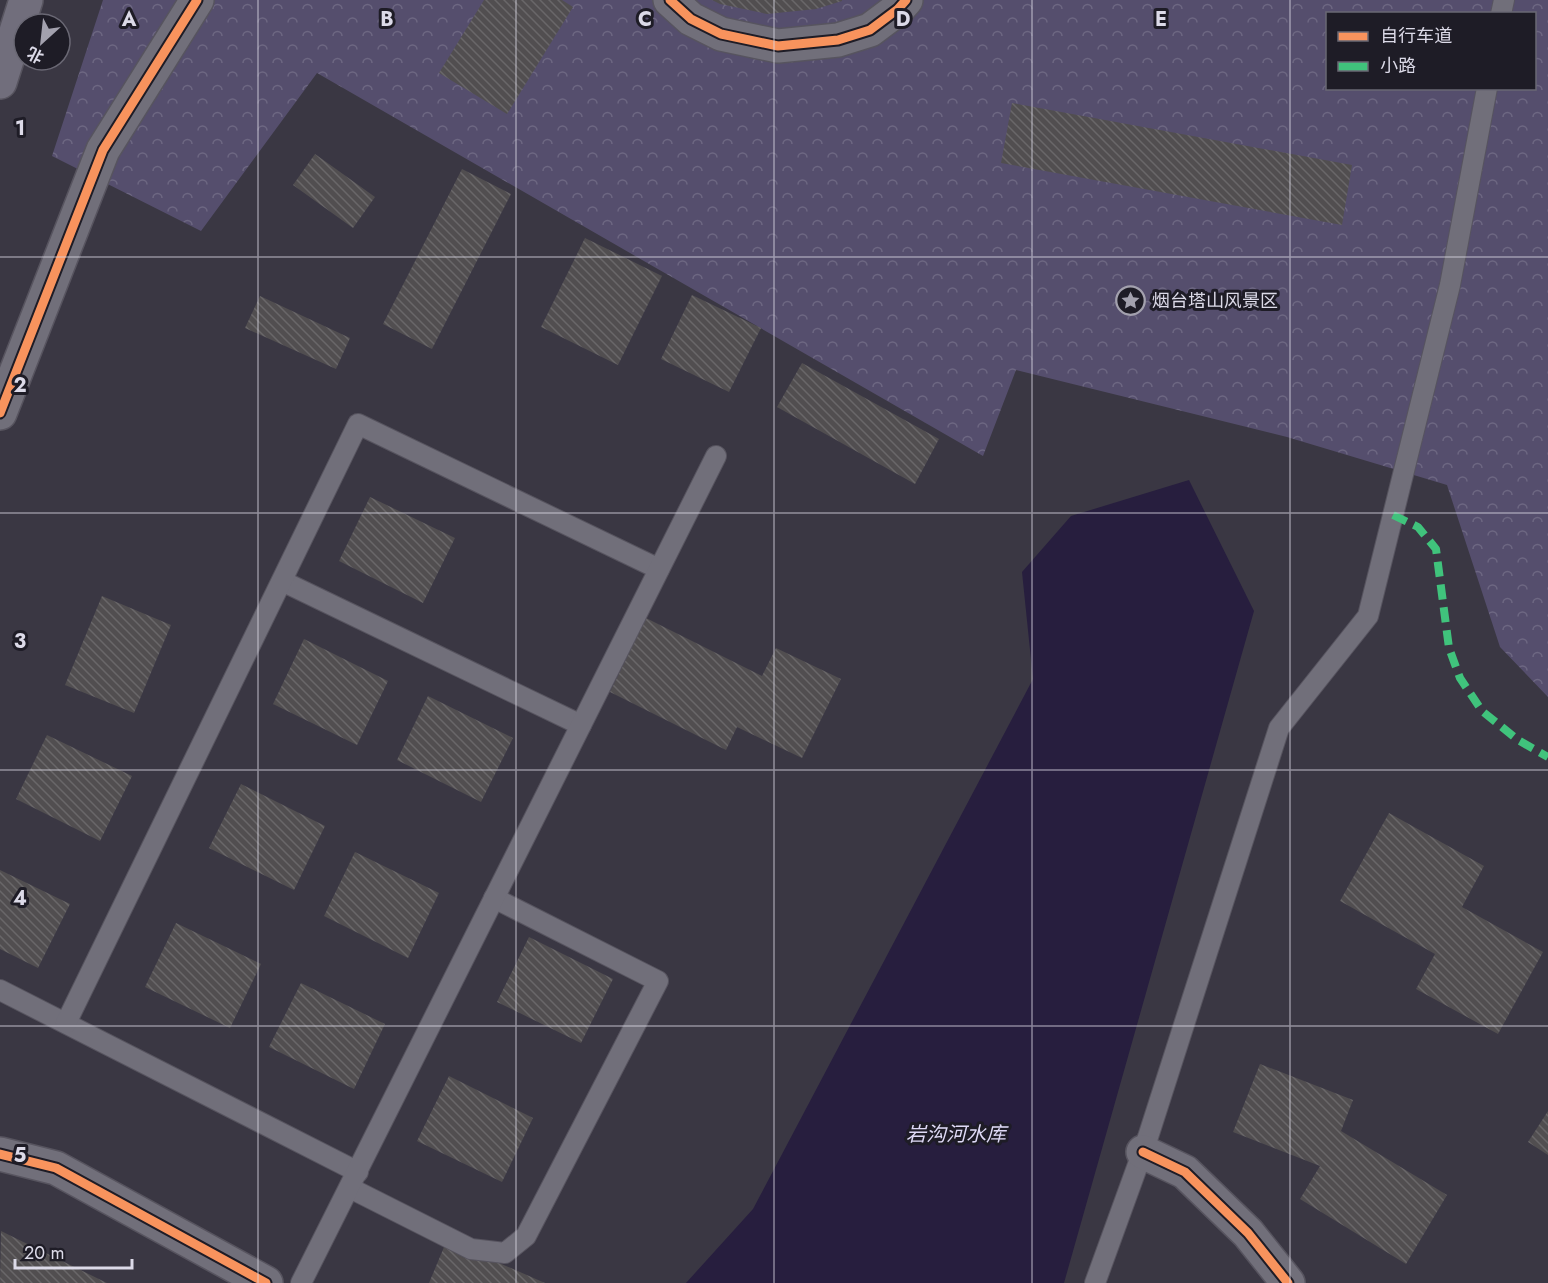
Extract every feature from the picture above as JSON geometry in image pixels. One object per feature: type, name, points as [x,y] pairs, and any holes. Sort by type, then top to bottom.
[{"type":"main road","points":[[0,82],[26,0]]},
{"type":"street","points":[[0,413],[103,150],[197,0]]},
{"type":"street","points":[[670,0],[691,19],[721,34],[778,46],[838,40],[870,30],[906,0]]},
{"type":"street","points":[[1143,1152],[1185,1172],[1248,1233],[1288,1283]]},
{"type":"street","points":[[0,1154],[56,1168],[266,1283]]},
{"type":"lane","points":[[1095,1283],[1143,1152],[1279,728],[1368,616],[1450,285],[1487,90]]},
{"type":"lane","points":[[66,1023],[358,424],[659,569]]},
{"type":"lane","points":[[302,1283],[716,456]]},
{"type":"lane","points":[[282,581],[581,725]]},
{"type":"lane","points":[[0,990],[66,1023],[354,1180],[471,1250],[505,1253],[526,1236],[658,981],[494,898]]},
{"type":"green space","name":"烟台塔山风景区","points":[[103,0],[1548,0],[1548,697],[1500,647],[1447,485],[1287,437],[1016,370],[983,456],[317,73],[201,231],[52,156]]},
{"type":"water","name":"岩沟河水库","points":[[1189,480],[1254,611],[1064,1283],[686,1283],[753,1209],[1033,679],[1022,572],[1071,516]]},
{"type":"building","points":[[484,0],[562,0],[573,7],[507,114],[439,73]]},
{"type":"building","points":[[712,0],[842,1],[816,9],[767,14],[720,4]]},
{"type":"building","points":[[1012,103],[1352,165],[1342,225],[1001,163]]},
{"type":"building","points":[[315,154],[375,197],[353,228],[293,185]]},
{"type":"building","points":[[462,169],[511,194],[432,349],[383,324]]},
{"type":"building","points":[[585,238],[662,276],[618,365],[541,327]]},
{"type":"building","points":[[692,295],[761,328],[729,392],[661,359]]},
{"type":"building","points":[[260,296],[350,338],[336,369],[245,328]]},
{"type":"building","points":[[802,363],[939,439],[915,484],[777,407]]},
{"type":"building","points":[[370,497],[455,538],[423,603],[339,561]]},
{"type":"building","points":[[102,596],[171,625],[134,713],[65,685]]},
{"type":"building","points":[[646,618],[762,676],[776,648],[841,679],[802,758],[737,727],[726,750],[610,692]]},
{"type":"building","points":[[304,639],[388,681],[357,745],[273,704]]},
{"type":"building","points":[[428,696],[513,738],[481,802],[397,760]]},
{"type":"building","points":[[47,735],[132,776],[100,841],[16,799]]},
{"type":"building","points":[[241,784],[325,826],[294,890],[209,848]]},
{"type":"building","points":[[1389,813],[1484,866],[1462,907],[1543,952],[1498,1034],[1416,989],[1435,954],[1340,901]]},
{"type":"building","points":[[355,852],[439,893],[408,958],[324,916]]},
{"type":"building","points":[[0,870],[70,904],[38,968],[0,949]]},
{"type":"building","points":[[176,923],[261,964],[230,1028],[145,987]]},
{"type":"building","points":[[529,937],[613,979],[581,1043],[497,1002]]},
{"type":"building","points":[[301,983],[385,1024],[354,1089],[269,1047]]},
{"type":"building","points":[[1260,1064],[1353,1100],[1341,1131],[1447,1195],[1406,1264],[1300,1199],[1320,1166],[1233,1132]]},
{"type":"building","points":[[449,1076],[533,1118],[502,1182],[417,1141]]},
{"type":"building","points":[[1548,1111],[1548,1155],[1528,1142]]},
{"type":"building","points":[[1,1231],[107,1283],[0,1283]]},
{"type":"building","points":[[447,1240],[545,1283],[429,1283]]},
{"type":"marked path","points":[[1393,515],[1418,527],[1436,549],[1449,648],[1460,678],[1482,711],[1518,740],[1548,757]]},
{"type":"cycle path","points":[[0,413],[103,150],[197,0]]},
{"type":"cycle path","points":[[670,0],[691,19],[721,34],[778,46],[838,40],[870,30],[906,0]]},
{"type":"cycle path","points":[[1143,1152],[1185,1172],[1248,1233],[1288,1283]]},
{"type":"cycle path","points":[[0,1154],[56,1168],[266,1283]]},
{"type":"place","name":"烟台塔山风景区","points":[[1131,301]]}]
